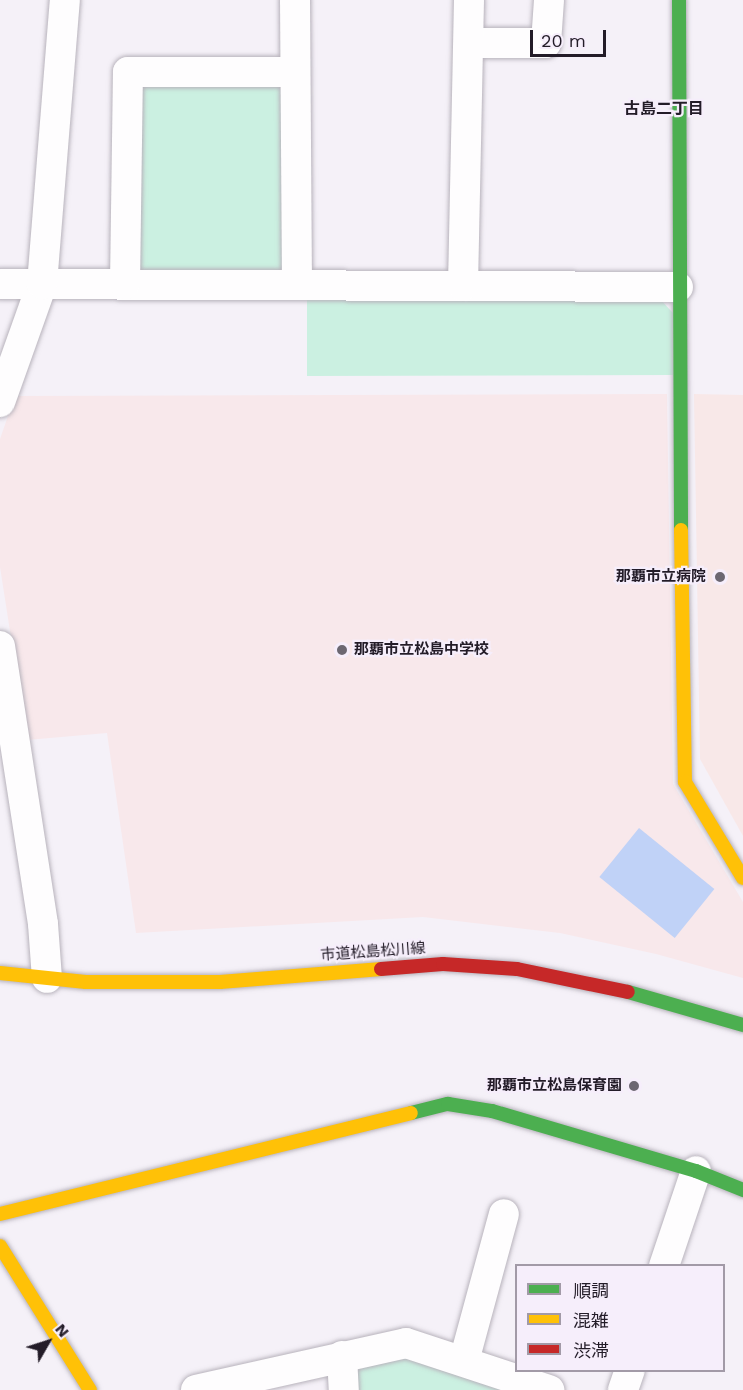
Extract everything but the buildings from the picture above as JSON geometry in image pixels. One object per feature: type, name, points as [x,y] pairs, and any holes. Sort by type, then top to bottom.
[{"type":"street","points":[[2,388],[42,284],[65,0]]},
{"type":"street","points":[[295,0],[297,283]]},
{"type":"street","points":[[463,286],[470,43],[469,0]]},
{"type":"street","points":[[470,43],[546,43],[549,0]]},
{"type":"street","points":[[680,0],[678,287],[685,782],[743,878]]},
{"type":"street","points":[[125,284],[128,72],[294,72]]},
{"type":"street","points":[[0,284],[297,283],[678,287]]},
{"type":"street","points":[[0,646],[43,924],[47,978]]},
{"type":"street","name":"市道松島松川線","points":[[0,973],[118,983],[220,982],[443,964],[517,969],[612,987],[743,1025]]},
{"type":"street","points":[[0,1214],[448,1104],[492,1112],[696,1171],[743,1190]]},
{"type":"street","points":[[665,1264],[696,1171]]},
{"type":"street","points":[[464,1361],[504,1214]]},
{"type":"street","points":[[0,1246],[90,1390]]},
{"type":"street","points":[[196,1390],[406,1343],[549,1390]]},
{"type":"street","points":[[342,1356],[344,1390]]},
{"type":"street","points":[[623,1390],[630,1372]]},
{"type":"shaded area","name":"那覇市立松島中学校","points":[[667,394],[673,784],[743,902],[743,978],[656,954],[560,933],[423,917],[136,933],[107,733],[27,740],[0,567],[0,439],[15,396]]},
{"type":"shaded area","name":"那覇市立病院","points":[[694,394],[743,395],[743,836],[700,759]]},
{"type":"green space","points":[[286,80],[292,257],[277,277],[132,276],[133,81]]},
{"type":"green space","points":[[307,298],[659,298],[673,313],[673,375],[307,376]]},
{"type":"green space","points":[[403,1351],[515,1390],[351,1390],[347,1363]]},
{"type":"water","points":[[639,828],[714,889],[675,938],[599,877]]},
{"type":"traffic: fast","points":[[679,0],[681,530]]},
{"type":"traffic: fast","points":[[628,992],[743,1025]]},
{"type":"traffic: fast","points":[[411,1113],[448,1104],[492,1111],[696,1171],[743,1190]]},
{"type":"traffic: slow","points":[[681,530],[685,782],[743,878]]},
{"type":"traffic: slow","points":[[0,973],[86,982],[220,982],[381,969]]},
{"type":"traffic: slow","points":[[0,1214],[411,1113]]},
{"type":"traffic: slow","points":[[0,1246],[90,1390]]},
{"type":"traffic: jam","points":[[381,969],[443,964],[517,969],[628,992]]},
{"type":"place","name":"那覇市立病院","points":[[720,577]]},
{"type":"place","name":"那覇市立松島中学校","points":[[342,650]]},
{"type":"place","name":"那覇市立松島保育園","points":[[634,1086]]},
{"type":"district","name":"古島二丁目","points":[[664,109]]}]
